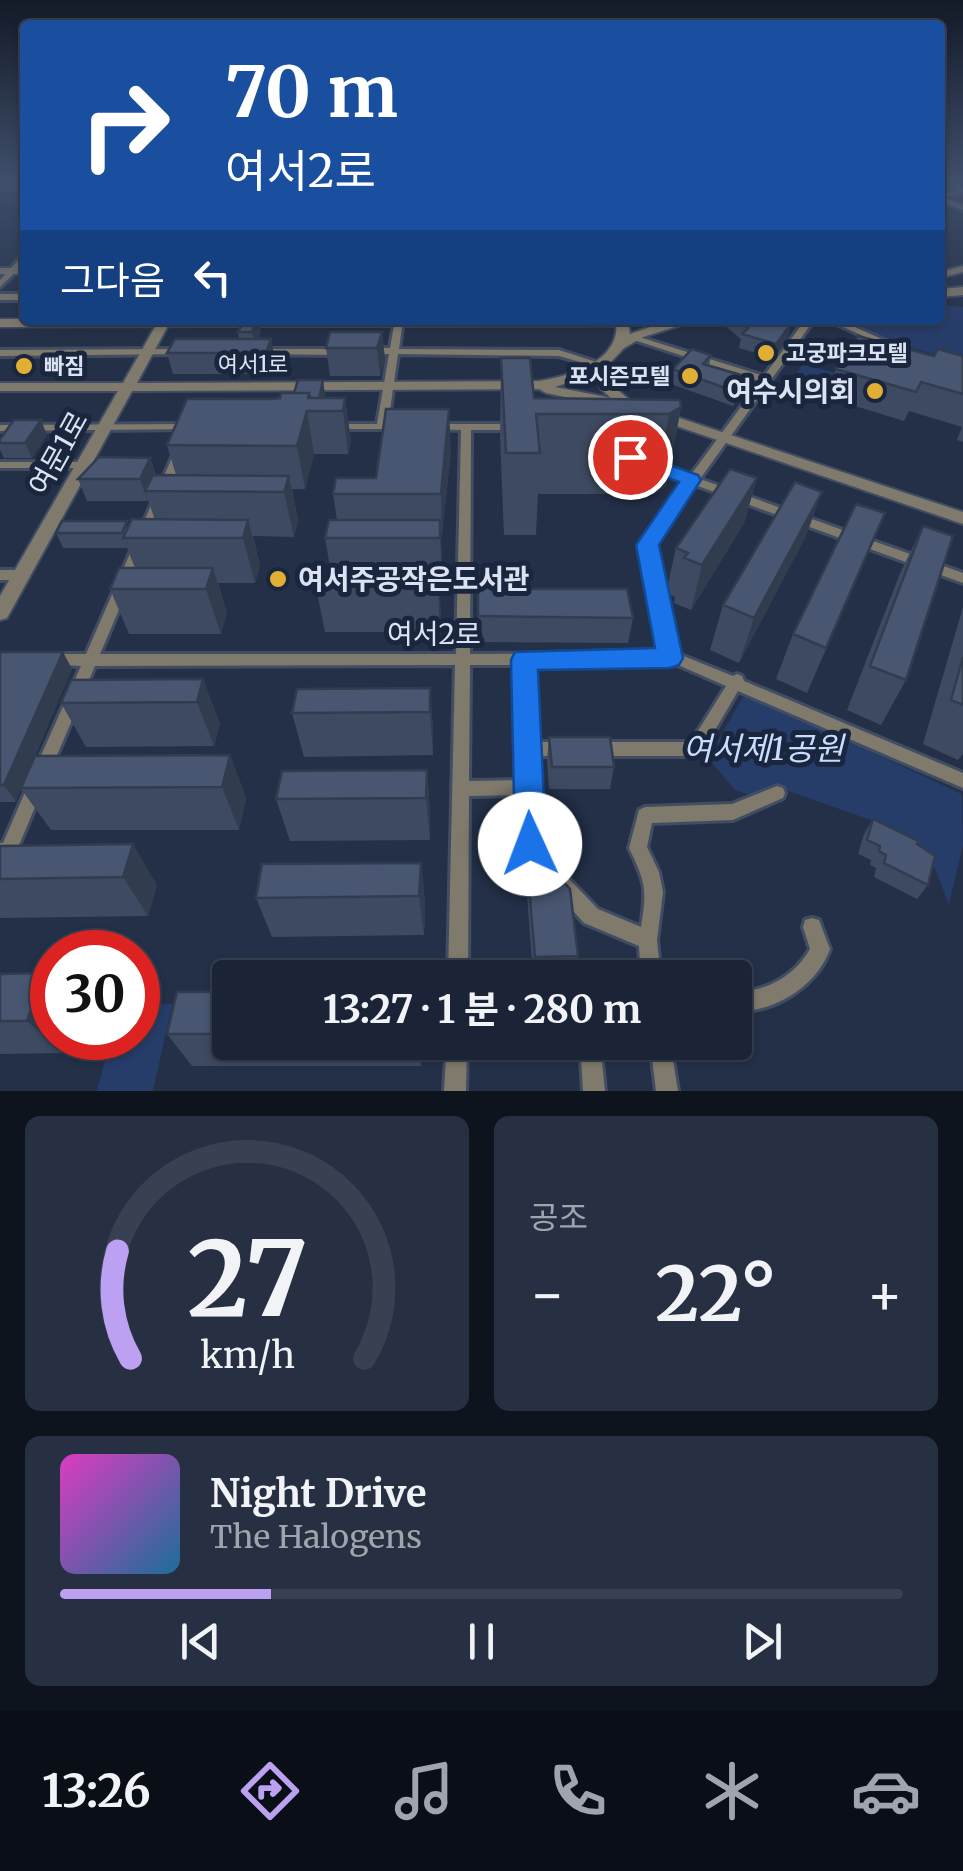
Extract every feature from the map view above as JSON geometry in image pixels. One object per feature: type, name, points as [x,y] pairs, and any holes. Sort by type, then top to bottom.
[{"type":"street","points":[[0,284],[12,271]]},
{"type":"street","name":"여문1로","points":[[0,613],[162,325]]},
{"type":"street","points":[[382,428],[398,325]]},
{"type":"street","points":[[623,325],[626,342]]},
{"type":"street","points":[[601,365],[626,342],[664,325]]},
{"type":"street","points":[[670,658],[648,545],[691,480],[806,325]]},
{"type":"street","points":[[844,325],[914,353]]},
{"type":"street","points":[[626,342],[766,379]]},
{"type":"street","points":[[0,353],[186,352]]},
{"type":"street","points":[[244,352],[559,353],[601,365]]},
{"type":"street","points":[[601,365],[608,389],[639,409]]},
{"type":"street","name":"여서1로","points":[[0,388],[530,386],[565,380],[601,365]]},
{"type":"street","points":[[530,386],[639,409],[963,518]]},
{"type":"street","points":[[0,428],[200,428],[90,660],[8,851],[0,852]]},
{"type":"street","points":[[328,428],[534,428]]},
{"type":"street","points":[[458,960],[466,428]]},
{"type":"street","points":[[638,460],[963,578]]},
{"type":"street","points":[[0,465],[83,465]]},
{"type":"street","points":[[0,575],[22,575]]},
{"type":"street","name":"여서2로","points":[[36,660],[670,658],[689,661],[737,680],[963,781]]},
{"type":"street","points":[[524,660],[530,844],[536,860],[591,916],[648,940]]},
{"type":"street","points":[[528,749],[695,750],[737,680]]},
{"type":"street","points":[[462,790],[528,787]]},
{"type":"street","points":[[650,960],[655,884],[650,866],[638,848],[645,815],[733,812],[777,793]]},
{"type":"street","points":[[752,1000],[761,1000],[812,970],[820,950],[812,927]]},
{"type":"street","points":[[456,1091],[457,1060]]},
{"type":"street","points":[[591,1060],[594,1091]]},
{"type":"street","points":[[663,1060],[667,1091]]},
{"type":"green space","points":[[945,305],[963,307],[963,362],[893,343],[852,325],[945,325]]},
{"type":"green space","points":[[803,364],[836,373],[820,399],[785,389]]},
{"type":"green space","name":"여서제1공원","points":[[743,697],[761,700],[962,794],[963,845],[949,904],[929,854],[893,828],[783,789],[753,796],[735,790],[708,758]]},
{"type":"green space","points":[[160,1004],[172,1004],[160,1059]]},
{"type":"green space","points":[[105,1060],[160,1060],[153,1091],[97,1091]]},
{"type":"building","points":[[242,325],[255,325],[252,332],[238,332]]},
{"type":"building","points":[[744,325],[790,325],[776,344],[742,334],[748,328]]},
{"type":"building","points":[[330,332],[382,332],[377,348],[326,348]]},
{"type":"building","points":[[858,336],[934,356],[938,349],[963,356],[963,394],[921,382],[916,392],[836,369]]},
{"type":"building","points":[[175,339],[271,339],[266,353],[167,353]]},
{"type":"building","points":[[692,349],[711,355],[703,364],[748,377],[736,392],[673,369]]},
{"type":"building","points":[[501,358],[530,358],[534,398],[680,400],[681,407],[669,414],[536,414],[540,453],[506,453]]},
{"type":"building","points":[[298,380],[323,380],[319,398],[294,393]]},
{"type":"building","points":[[281,393],[345,398],[343,411],[307,411],[297,446],[167,445],[187,399],[271,399],[280,398]]},
{"type":"building","points":[[386,409],[449,409],[441,494],[333,494],[336,478],[376,478]]},
{"type":"building","points":[[14,420],[41,420],[25,443],[0,443]]},
{"type":"building","points":[[99,457],[150,458],[140,479],[78,479]]},
{"type":"building","points":[[730,469],[757,478],[702,565],[684,558],[688,553],[676,548]]},
{"type":"building","points":[[153,475],[289,476],[284,492],[145,491]]},
{"type":"building","points":[[795,482],[822,492],[754,618],[723,605]]},
{"type":"building","points":[[856,504],[885,513],[826,648],[793,634]]},
{"type":"building","points":[[132,519],[248,520],[243,538],[123,538]]},
{"type":"building","points":[[329,520],[440,520],[440,538],[325,538]]},
{"type":"building","points":[[62,521],[127,521],[122,533],[56,533]]},
{"type":"building","points":[[923,526],[953,536],[906,680],[870,666]]},
{"type":"building","points":[[320,567],[439,567],[438,587],[316,587]]},
{"type":"building","points":[[119,568],[213,568],[206,589],[110,589]]},
{"type":"building","points":[[501,584],[523,589],[627,589],[633,618],[478,616],[478,587]]},
{"type":"building","points":[[0,652],[63,652],[4,785],[0,785]]},
{"type":"building","points":[[963,657],[963,705],[951,700]]},
{"type":"building","points":[[203,679],[197,702],[61,703],[71,680]]},
{"type":"building","points":[[430,688],[430,712],[292,713],[297,689]]},
{"type":"building","points":[[549,737],[610,737],[614,767],[552,767]]},
{"type":"building","points":[[230,755],[222,787],[21,788],[35,756]]},
{"type":"building","points":[[427,770],[426,798],[276,799],[282,771]]},
{"type":"building","points":[[873,819],[918,841],[935,856],[928,885],[884,863],[886,855],[879,851],[880,846],[867,840]]},
{"type":"building","points":[[133,844],[123,877],[0,879],[0,846]]},
{"type":"building","points":[[421,863],[419,896],[256,898],[262,864]]},
{"type":"building","points":[[556,874],[570,889],[578,956],[535,957],[528,875]]},
{"type":"building","points":[[30,973],[27,1021],[0,1021],[0,974]]},
{"type":"building","points":[[177,992],[212,992],[212,1034],[167,1034]]},
{"type":"place","name":"고궁파크모텔","points":[[766,353]]},
{"type":"place","name":"빠짐","points":[[24,366]]},
{"type":"place","name":"포시즌모텔","points":[[690,376]]},
{"type":"place","name":"여수시의회","points":[[875,391]]},
{"type":"place","name":"여서주공작은도서관","points":[[278,579]]},
{"type":"route","points":[[530,844],[524,660],[670,658],[648,545],[651,535],[691,480],[630,457]]}]
